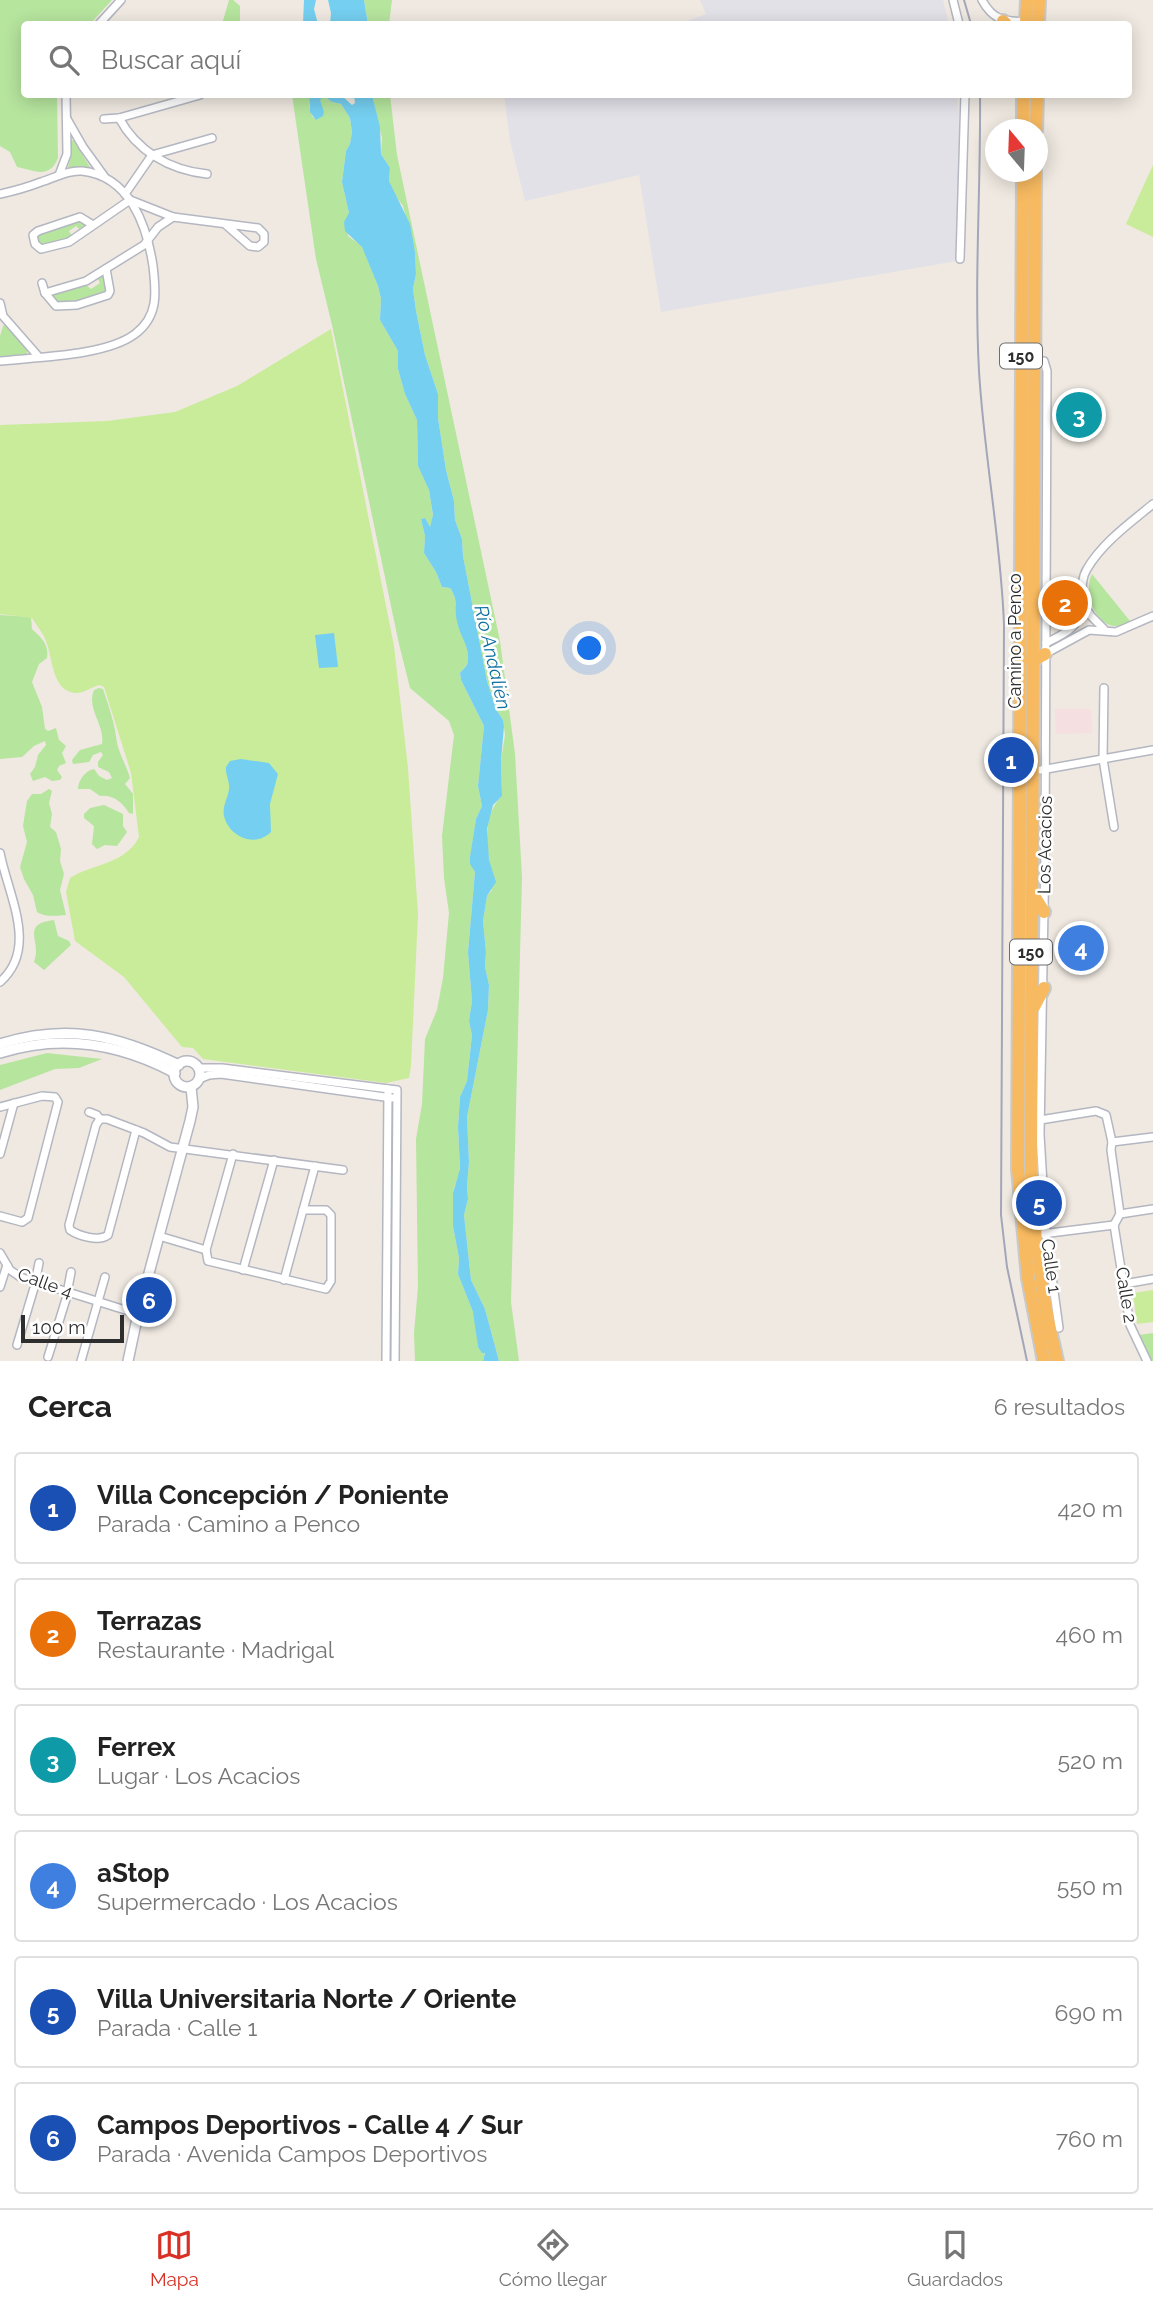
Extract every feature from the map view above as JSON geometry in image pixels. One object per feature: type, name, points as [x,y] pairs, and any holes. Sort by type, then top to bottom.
[{"type":"highway","points":[[1027,0],[1032,21]]},
{"type":"highway","points":[[1033,21],[1040,0]]},
{"type":"highway","points":[[1023,98],[1023,119]]},
{"type":"highway","points":[[1036,119],[1037,98]]},
{"type":"highway","name":"Camino a Penco","points":[[1023,182],[1032,770],[1018,1145],[1057,1361]]},
{"type":"highway","name":"Camino a Penco","points":[[1035,182],[1031,1169],[1035,1235],[1032,1306],[1044,1361]]},
{"type":"highway","points":[[1034,352],[1044,361]]},
{"type":"highway","points":[[1032,661],[1046,648]]},
{"type":"highway","points":[[1032,890],[1035,900],[1044,912]]},
{"type":"highway","points":[[1031,1014],[1044,988]]},
{"type":"street","points":[[102,21],[121,0]]},
{"type":"street","points":[[953,0],[958,21]]},
{"type":"street","points":[[982,0],[990,13],[1002,21]]},
{"type":"street","points":[[59,176],[67,154],[66,98]]},
{"type":"street","points":[[104,119],[119,118],[189,98]]},
{"type":"street","points":[[960,260],[965,98]]},
{"type":"street","points":[[66,117],[83,147],[107,180]]},
{"type":"street","points":[[119,118],[132,138],[152,155],[180,169],[206,174]]},
{"type":"street","points":[[93,225],[80,217],[38,231],[33,235],[35,244],[41,249],[65,244],[93,225],[128,197],[152,155],[212,138]]},
{"type":"street","points":[[0,194],[79,171],[92,173],[107,180],[128,197],[173,217],[258,228],[264,234],[264,242],[258,247],[250,246],[225,224]]},
{"type":"street","points":[[0,361],[100,347],[130,337],[144,326],[156,299],[149,240],[141,218],[128,197]]},
{"type":"street","points":[[45,293],[79,285],[106,269],[140,248],[158,227],[173,217]]},
{"type":"street","points":[[42,283],[45,293],[54,305],[60,307],[105,298],[110,291],[106,269]]},
{"type":"street","points":[[0,303],[3,316],[37,356]]},
{"type":"street","points":[[0,324],[3,316]]},
{"type":"street","name":"Los Acacios","points":[[1040,1120],[1044,912],[1032,770],[1046,648],[1047,371],[1044,361]]},
{"type":"street","points":[[1046,648],[1074,625],[1080,615],[1084,578],[1088,567],[1120,532],[1152,506]]},
{"type":"street","points":[[1082,603],[1105,630]]},
{"type":"street","points":[[1046,648],[1096,629],[1119,631],[1153,616]]},
{"type":"street","points":[[1104,688],[1103,759],[1114,827]]},
{"type":"street","points":[[1032,770],[1153,750]]},
{"type":"street","points":[[0,853],[16,913],[20,947],[13,968],[0,982]]},
{"type":"street","points":[[0,1044],[42,1034],[96,1035],[136,1045],[177,1069]]},
{"type":"street","points":[[0,1053],[42,1043],[84,1043],[127,1052],[177,1069],[190,1062],[199,1069],[222,1068],[388,1093]]},
{"type":"street","points":[[177,1069],[179,1084],[191,1087]]},
{"type":"street","points":[[199,1069],[199,1079]]},
{"type":"street","points":[[128,1361],[192,1111],[191,1087],[199,1079],[221,1074],[397,1094],[396,1361]]},
{"type":"street","points":[[386,1361],[388,1093]]},
{"type":"street","points":[[0,1107],[50,1095],[56,1098],[58,1105],[28,1218],[22,1222],[0,1216]]},
{"type":"street","points":[[1,1150],[14,1102]]},
{"type":"street","points":[[89,1112],[100,1119],[107,1119],[164,1144],[183,1149],[343,1170]]},
{"type":"street","points":[[1035,1235],[1114,1226],[1119,1214],[1112,1142],[1107,1117],[1103,1112],[1040,1120]]},
{"type":"street","points":[[100,1119],[96,1125],[69,1225],[74,1233],[102,1239],[108,1235],[136,1130]]},
{"type":"street","name":"Calle 1","points":[[1040,1120],[1035,1235],[1059,1328]]},
{"type":"street","points":[[1112,1142],[1153,1137]]},
{"type":"street","points":[[233,1154],[206,1250],[209,1262],[324,1289],[331,1283],[330,1213],[324,1210],[303,1210]]},
{"type":"street","points":[[243,1270],[274,1160]]},
{"type":"street","points":[[284,1280],[315,1166]]},
{"type":"street","points":[[1119,1214],[1153,1209]]},
{"type":"street","name":"Calle 2","points":[[1114,1226],[1133,1333],[1147,1361]]},
{"type":"street","points":[[159,1236],[206,1250]]},
{"type":"street","name":"Calle 4","points":[[0,1253],[16,1275],[138,1314]]},
{"type":"street","points":[[17,1345],[39,1263]]},
{"type":"street","points":[[0,1287],[7,1265]]},
{"type":"street","points":[[48,1357],[71,1272]]},
{"type":"street","points":[[81,1361],[105,1277]]},
{"type":"street","points":[[1124,1284],[1153,1279]]},
{"type":"shaded area","points":[[700,0],[943,0],[948,21],[687,21],[706,14]]},
{"type":"shaded area","points":[[504,98],[957,98],[957,261],[661,312],[639,175],[525,201],[510,141]]},
{"type":"shaded area","points":[[1055,709],[1091,709],[1092,733],[1056,734]]},
{"type":"green space","points":[[0,0],[112,0],[93,21],[21,21],[21,98],[57,98],[58,158],[50,169],[35,171],[17,167],[10,152],[0,146]]},
{"type":"green space","points":[[229,0],[233,0],[240,6],[240,21],[223,21]]},
{"type":"green space","points":[[364,0],[392,0],[389,21],[368,21]]},
{"type":"green space","points":[[292,98],[309,98],[313,118],[320,98],[327,98],[341,104],[350,118],[352,132],[346,151],[342,182],[349,213],[348,236],[362,246],[378,286],[381,299],[380,320],[398,351],[398,369],[405,394],[417,420],[418,466],[429,490],[433,516],[430,528],[425,518],[421,519],[425,536],[424,553],[442,587],[450,588],[454,598],[468,655],[467,663],[460,673],[461,680],[484,726],[478,786],[482,806],[476,819],[470,860],[475,872],[468,952],[472,1001],[469,1021],[472,1035],[467,1081],[460,1097],[460,1172],[453,1200],[458,1274],[475,1317],[478,1347],[485,1352],[483,1361],[415,1361],[414,1333],[418,1287],[416,1139],[422,1104],[425,1039],[437,1010],[443,978],[449,913],[442,836],[454,735],[449,721],[410,688],[316,259]]},
{"type":"green space","points":[[373,98],[390,98],[397,155],[500,641],[515,754],[522,877],[511,1302],[519,1361],[499,1361],[485,1309],[471,1280],[464,1215],[468,1199],[467,1117],[488,1010],[489,985],[485,967],[483,921],[487,896],[492,890],[488,828],[494,806],[502,796],[501,761],[505,735],[503,720],[496,709],[487,681],[462,539],[455,520],[454,501],[446,470],[438,418],[438,394],[425,355],[416,311],[413,289],[416,274],[415,252],[403,206],[389,181],[390,168],[381,154],[382,138]]},
{"type":"green space","points":[[73,140],[90,167],[68,167],[71,156],[70,141]]},
{"type":"green space","points":[[1153,165],[1153,237],[1126,224]]},
{"type":"green space","points":[[78,220],[88,225],[80,230],[76,226],[69,231],[72,236],[63,242],[39,247],[37,234]]},
{"type":"green space","points":[[104,274],[106,294],[82,302],[59,305],[53,297],[55,293],[86,285],[91,289],[100,283],[97,277]]},
{"type":"green space","points":[[6,324],[27,350],[27,354],[0,357],[0,336]]},
{"type":"green space","points":[[331,329],[394,646],[408,768],[418,914],[411,1066],[409,1078],[386,1083],[203,1059],[193,1048],[182,1047],[124,977],[75,941],[66,892],[70,878],[126,853],[139,837],[131,773],[104,687],[99,685],[76,693],[68,691],[56,676],[45,638],[32,618],[0,614],[0,425],[107,421],[175,412],[237,386]]},
{"type":"green space","points":[[1092,574],[1130,621],[1116,626],[1107,624],[1096,613],[1089,589]]},
{"type":"green space","points":[[0,615],[31,617],[32,629],[46,645],[47,658],[39,664],[32,682],[42,707],[45,729],[48,731],[56,728],[59,740],[66,746],[62,753],[66,763],[57,770],[62,777],[60,780],[52,781],[45,777],[33,781],[30,774],[38,755],[46,745],[45,741],[34,746],[22,757],[0,759]]},
{"type":"green space","points":[[103,689],[118,747],[130,778],[125,784],[133,794],[133,814],[113,798],[100,796],[90,789],[78,789],[85,773],[94,769],[99,776],[107,780],[112,778],[109,772],[98,767],[103,755],[101,752],[93,755],[89,762],[73,764],[72,760],[80,750],[102,744],[101,730],[92,704],[94,690]]},
{"type":"green space","points":[[49,789],[52,791],[49,803],[52,814],[50,827],[56,832],[61,849],[60,861],[64,874],[60,890],[66,915],[55,916],[37,912],[33,895],[20,867],[27,842],[23,826],[27,801],[32,794],[41,794]]},
{"type":"green space","points":[[104,805],[123,814],[123,826],[127,832],[117,846],[105,845],[97,849],[92,844],[94,826],[84,818],[84,814],[90,808]]},
{"type":"green space","points":[[54,920],[58,936],[69,941],[71,945],[44,970],[34,962],[35,930],[37,925]]},
{"type":"green space","points":[[47,1053],[102,1059],[79,1068],[55,1069],[0,1090],[0,1065]]},
{"type":"green space","points":[[1153,1290],[1153,1322],[1137,1324],[1133,1293]]},
{"type":"green space","points":[[1153,1333],[1153,1361],[1152,1361],[1139,1335]]},
{"type":"water","points":[[304,0],[316,0],[314,9],[317,21],[303,21]]},
{"type":"water","points":[[328,0],[364,0],[368,21],[330,21]]},
{"type":"water","points":[[309,98],[322,98],[320,100],[323,116],[316,120],[310,112]]},
{"type":"water","points":[[327,98],[344,98],[352,105],[355,103],[354,98],[373,98],[380,127],[381,154],[390,168],[389,181],[410,224],[415,252],[416,274],[413,289],[416,311],[425,355],[438,394],[438,418],[454,501],[455,520],[462,539],[487,681],[504,726],[502,796],[493,805],[487,829],[489,860],[496,882],[487,896],[483,921],[485,967],[489,985],[488,1010],[467,1117],[468,1199],[464,1215],[471,1280],[485,1309],[499,1361],[483,1361],[485,1353],[478,1347],[473,1312],[458,1274],[459,1258],[453,1226],[453,1193],[460,1169],[460,1097],[467,1081],[472,1035],[469,1021],[472,1001],[468,952],[475,872],[470,864],[470,857],[476,819],[482,806],[478,786],[484,726],[461,680],[460,673],[466,667],[468,654],[458,626],[454,597],[450,588],[442,587],[424,553],[425,536],[421,519],[425,518],[430,527],[433,515],[429,490],[418,466],[417,420],[405,394],[398,369],[398,351],[380,320],[381,299],[378,286],[362,247],[345,231],[344,222],[349,213],[342,182],[346,151],[352,132],[350,118],[341,104]]},
{"type":"water","points":[[334,633],[338,667],[319,668],[315,635]]},
{"type":"water","points":[[241,759],[269,763],[278,774],[270,804],[271,832],[258,839],[250,840],[237,835],[231,830],[224,816],[229,789],[226,767],[230,761]]},
{"type":"railway","points":[[964,0],[970,21]]},
{"type":"railway","points":[[980,98],[977,302],[979,371],[1000,561],[1004,625],[1001,1215],[1007,1267],[1027,1361]]},
{"type":"place","name":"Ferrex","points":[[1079,415]]},
{"type":"place","name":"Terrazas","points":[[1065,603]]},
{"type":"place","name":"Villa Concepción / Poniente","points":[[1011,760]]},
{"type":"place","name":"aStop","points":[[1081,948]]},
{"type":"place","name":"Villa Universitaria Norte / Oriente","points":[[1039,1203]]},
{"type":"place","name":"Campos Deportivos - Calle 4 / Sur","points":[[149,1300]]},
{"type":"water label","name":"Río Andalién","points":[[493,657]]}]
